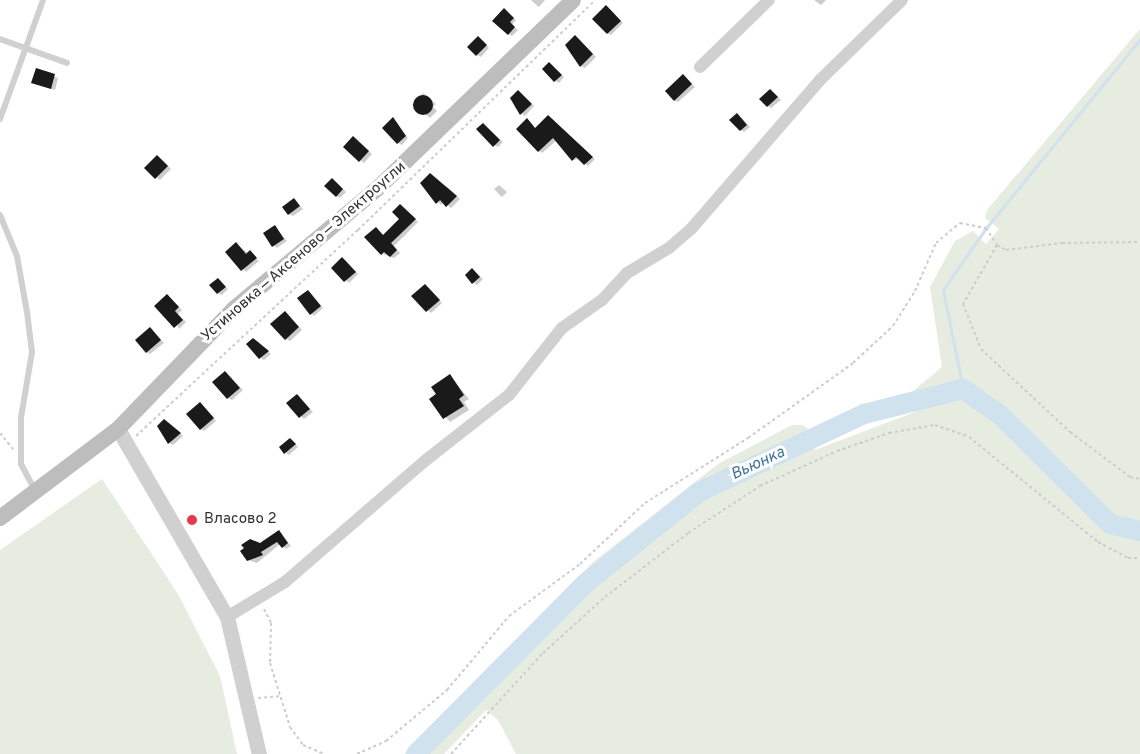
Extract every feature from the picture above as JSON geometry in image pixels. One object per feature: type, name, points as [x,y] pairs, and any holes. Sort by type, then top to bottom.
[{"type":"main road","name":"Устиновка — Аксеново — Электроугли","points":[[0,518],[37,493],[118,429],[235,308],[379,187],[573,0]]},
{"type":"street","points":[[700,67],[769,0]]},
{"type":"street","points":[[227,617],[285,582],[426,460],[509,395],[562,328],[602,300],[627,273],[669,248],[691,229],[819,81],[902,0]]},
{"type":"street","points":[[118,429],[227,617],[250,700],[259,754]]},
{"type":"lane","points":[[0,119],[43,0]]},
{"type":"lane","points":[[0,39],[67,63]]},
{"type":"lane","points":[[0,214],[21,271],[32,352],[21,418],[21,464],[37,493]]},
{"type":"path","points":[[128,444],[367,223],[596,0]]},
{"type":"path","points":[[357,754],[386,741],[447,690],[509,616],[580,564],[645,503],[748,438],[861,355],[893,326],[915,291],[936,243],[960,222],[986,228],[998,245],[1006,250],[1062,243],[1140,242]]},
{"type":"path","points":[[998,245],[963,304],[981,350],[1070,432],[1130,477],[1140,479]]},
{"type":"path","points":[[451,754],[543,653],[604,597],[688,533],[760,486],[837,451],[889,433],[935,425],[969,437],[1098,542],[1128,558],[1140,558]]},
{"type":"path","points":[[0,433],[21,464]]},
{"type":"path","points":[[259,599],[271,623],[270,663],[290,727],[303,745],[324,754]]},
{"type":"path","points":[[250,700],[279,696]]},
{"type":"shaded area","points":[[1140,29],[1140,754],[516,754],[498,720],[486,710],[444,754],[404,754],[431,732],[592,563],[718,464],[792,425],[803,425],[813,432],[815,450],[915,412],[912,392],[942,367],[930,287],[955,241],[973,231],[986,244],[999,229],[985,218],[987,210]]},
{"type":"shaded area","points":[[102,479],[178,594],[220,676],[237,754],[0,754],[0,550]]},
{"type":"building","points":[[606,5],[621,21],[607,34],[592,19]]},
{"type":"building","points":[[504,8],[514,18],[510,22],[515,27],[508,35],[492,21]]},
{"type":"building","points":[[575,35],[593,54],[580,67],[565,45]]},
{"type":"building","points":[[478,36],[487,45],[476,56],[467,47]]},
{"type":"building","points":[[549,62],[562,75],[554,82],[542,69]]},
{"type":"building","points":[[36,68],[55,74],[51,89],[31,83]]},
{"type":"building","points":[[683,74],[692,84],[674,101],[665,91]]},
{"type":"building","points":[[770,89],[778,97],[767,107],[759,99]]},
{"type":"building","points":[[518,90],[532,104],[520,115],[510,98]]},
{"type":"building","points":[[419,95],[427,95],[433,101],[433,109],[427,115],[419,115],[413,109],[413,101]]},
{"type":"building","points":[[737,113],[747,125],[740,131],[729,120]]},
{"type":"building","points":[[548,115],[593,157],[584,165],[576,157],[572,161],[553,138],[538,152],[516,129],[527,118],[535,128]]},
{"type":"building","points":[[393,117],[406,136],[397,144],[382,128]]},
{"type":"building","points":[[483,123],[500,140],[493,147],[476,129]]},
{"type":"building","points":[[353,136],[369,151],[359,162],[343,147]]},
{"type":"building","points":[[157,155],[168,166],[155,179],[144,168]]},
{"type":"building","points":[[430,173],[457,196],[446,207],[440,200],[436,204],[420,183]]},
{"type":"building","points":[[332,178],[343,189],[336,197],[324,186]]},
{"type":"building","points":[[294,198],[300,206],[288,215],[282,207]]},
{"type":"building","points":[[400,204],[416,219],[391,243],[397,250],[390,257],[384,252],[381,255],[364,237],[376,227],[383,235],[399,219],[392,212]]},
{"type":"building","points":[[275,225],[284,239],[272,247],[263,233]]},
{"type":"building","points":[[236,242],[246,254],[250,250],[257,258],[241,271],[225,252]]},
{"type":"building","points":[[342,257],[356,272],[344,282],[331,268]]},
{"type":"building","points":[[472,268],[480,277],[472,284],[465,275]]},
{"type":"building","points":[[218,278],[226,287],[217,294],[209,285]]},
{"type":"building","points":[[425,284],[440,300],[426,312],[411,296]]},
{"type":"building","points":[[308,290],[321,306],[310,315],[297,298]]},
{"type":"building","points":[[167,294],[179,307],[175,311],[183,320],[174,328],[154,306]]},
{"type":"building","points":[[285,311],[299,327],[285,340],[270,324]]},
{"type":"building","points":[[150,327],[161,340],[146,353],[135,340]]},
{"type":"building","points":[[253,338],[269,351],[259,359],[246,344]]},
{"type":"building","points":[[225,371],[240,388],[227,399],[212,382]]},
{"type":"building","points":[[450,374],[464,395],[459,399],[464,406],[443,419],[429,399],[436,394],[431,387]]},
{"type":"building","points":[[297,394],[310,409],[299,418],[286,403]]},
{"type":"building","points":[[200,402],[214,418],[200,430],[186,414]]},
{"type":"building","points":[[164,419],[181,433],[168,444],[157,426]]},
{"type":"building","points":[[290,438],[296,444],[284,454],[279,447]]},
{"type":"building","points":[[279,530],[288,543],[282,548],[277,542],[261,552],[263,555],[247,561],[240,551],[244,548],[241,545],[250,539],[260,543]]},
{"type":"waterway","points":[[963,389],[943,290],[986,228],[1140,39]]},
{"type":"waterway","name":"Вьюнка","points":[[416,754],[586,583],[699,492],[864,414],[963,389],[999,414],[1110,524],[1140,531]]},
{"type":"place","name":"Власово 2","points":[[192,520]]}]
